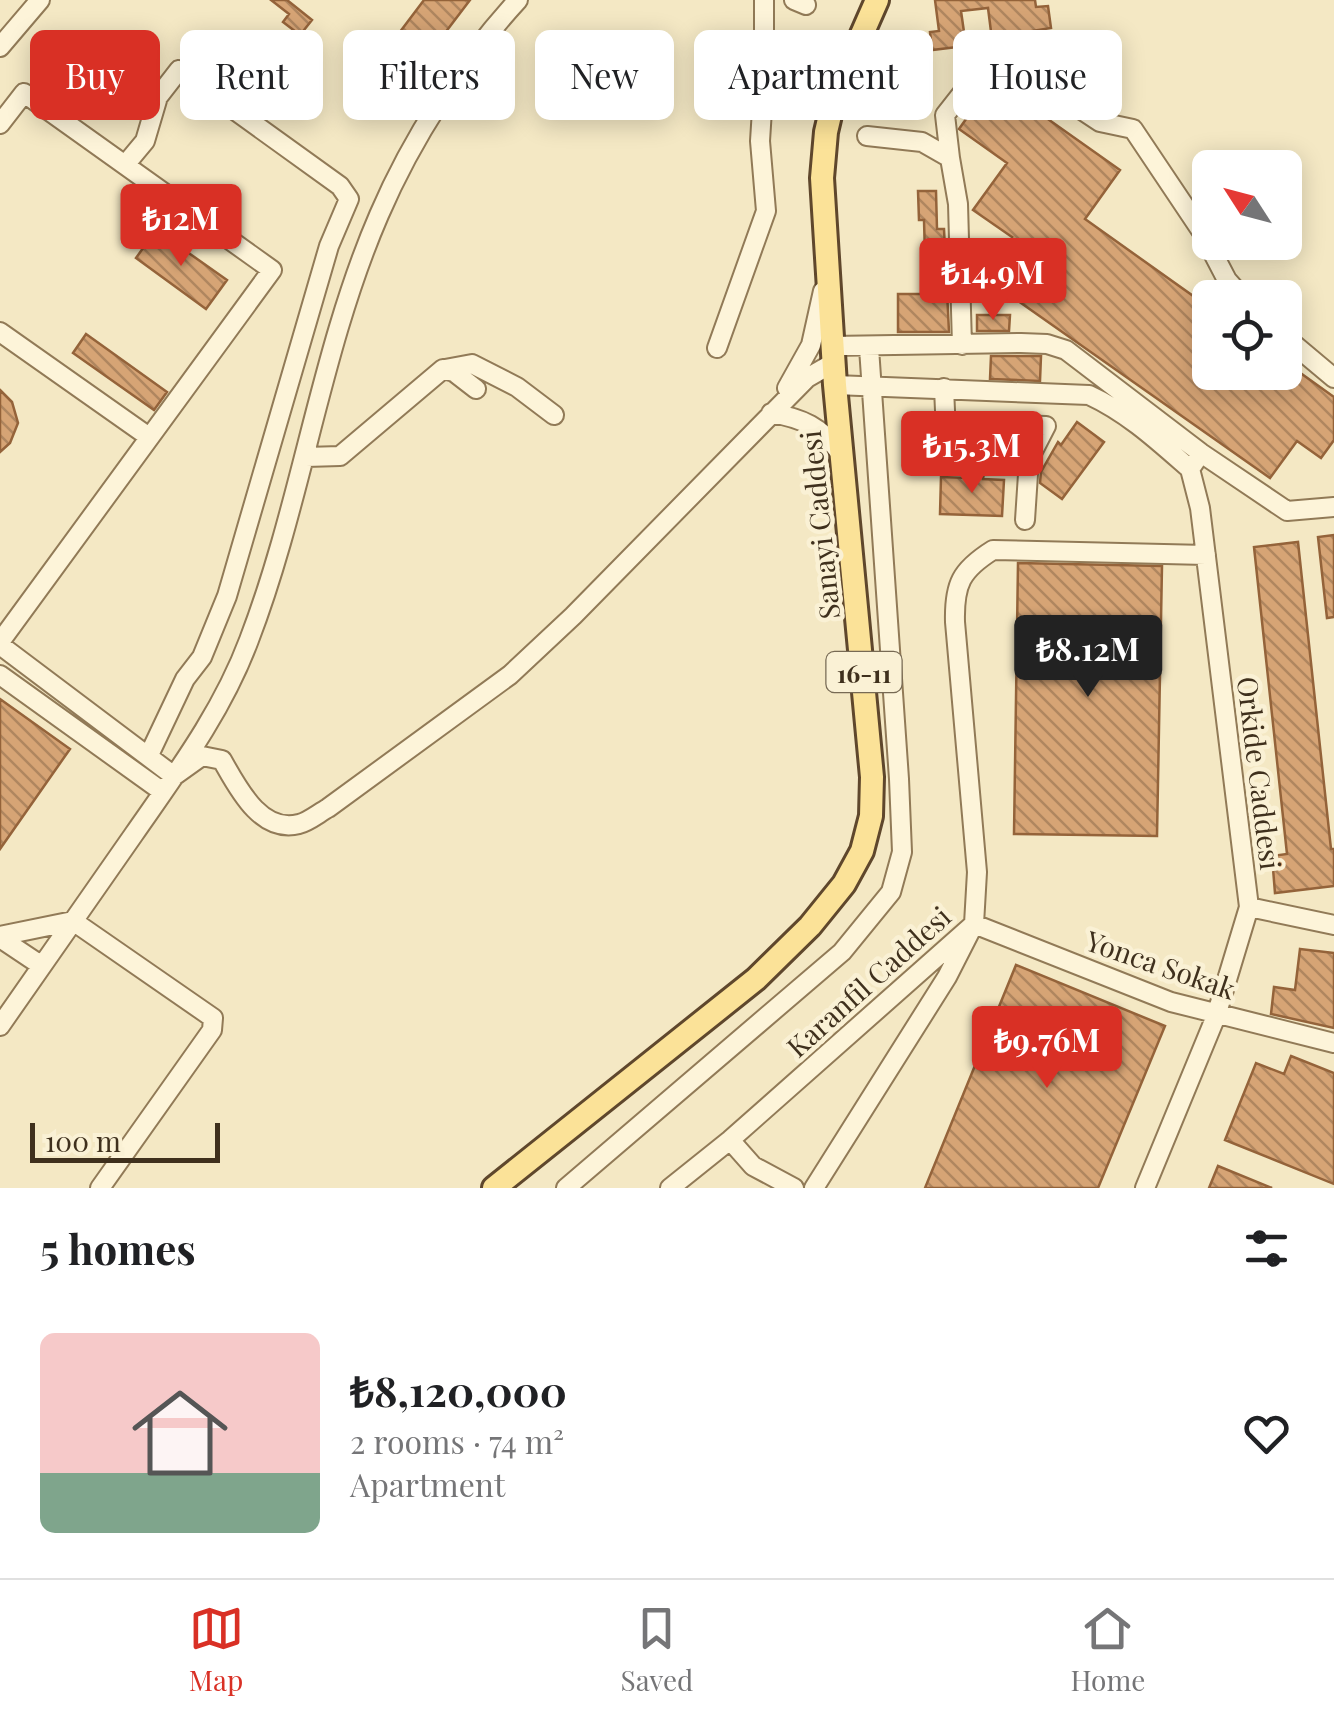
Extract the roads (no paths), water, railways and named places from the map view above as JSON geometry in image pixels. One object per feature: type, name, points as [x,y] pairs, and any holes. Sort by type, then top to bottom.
[{"type":"main road","name":"Sanayi Caddesi","points":[[494,1188],[756,978],[810,926],[851,874],[868,827],[872,777],[833,365],[822,178],[834,98],[876,0]]},
{"type":"street","points":[[0,47],[40,0]]},
{"type":"street","points":[[0,1026],[219,709],[249,640],[306,456],[339,328],[378,216],[407,157],[454,82],[518,0]]},
{"type":"street","points":[[717,348],[766,211],[760,142],[764,0]]},
{"type":"street","points":[[125,166],[145,140],[158,97],[179,70],[340,186],[349,199],[329,246],[227,596],[202,657],[185,679],[149,755]]},
{"type":"street","points":[[962,345],[958,204],[945,115],[967,87],[984,76],[1038,80],[1100,122],[1133,130],[1202,232],[1227,280]]},
{"type":"street","points":[[0,124],[24,93],[272,270],[0,644],[174,776]]},
{"type":"street","points":[[867,136],[922,142],[950,158]]},
{"type":"street","points":[[770,413],[811,345],[826,276]]},
{"type":"street","points":[[0,332],[149,438]]},
{"type":"street","points":[[174,776],[202,756],[222,760],[246,800],[268,820],[297,825],[328,808],[510,675],[807,378],[869,348],[1034,344],[1066,350],[1196,461]]},
{"type":"street","points":[[566,1188],[842,952],[891,892],[902,852],[869,348]]},
{"type":"street","points":[[1302,352],[1334,378]]},
{"type":"street","points":[[306,456],[340,456],[445,369],[472,364],[516,387],[554,416]]},
{"type":"street","points":[[833,365],[871,386],[1089,394],[1287,512],[1334,507]]},
{"type":"street","points":[[445,369],[476,389]]},
{"type":"street","points":[[944,388],[946,456],[1029,458]]},
{"type":"street","points":[[770,413],[795,417],[815,426],[829,436],[842,456]]},
{"type":"street","points":[[945,423],[1046,426],[1029,458],[1025,520]]},
{"type":"street","name":"Orkide Caddesi","points":[[1145,1188],[1216,1016],[1249,908],[1196,461]]},
{"type":"street","name":"Karanfil Caddesi","points":[[670,1188],[730,1140],[974,924],[977,872],[954,622],[960,579],[975,562],[994,550],[1206,555]]},
{"type":"street","points":[[0,675],[163,792]]},
{"type":"street","points":[[1249,908],[1334,925]]},
{"type":"street","points":[[0,937],[73,921],[213,1018],[212,1030],[100,1188]]},
{"type":"street","points":[[814,1188],[946,976],[974,924]]},
{"type":"street","name":"Yonca Sokak","points":[[974,924],[1172,1002],[1334,1043]]},
{"type":"street","points":[[0,937],[42,966]]},
{"type":"street","points":[[730,1140],[753,1166],[794,1188]]}]
